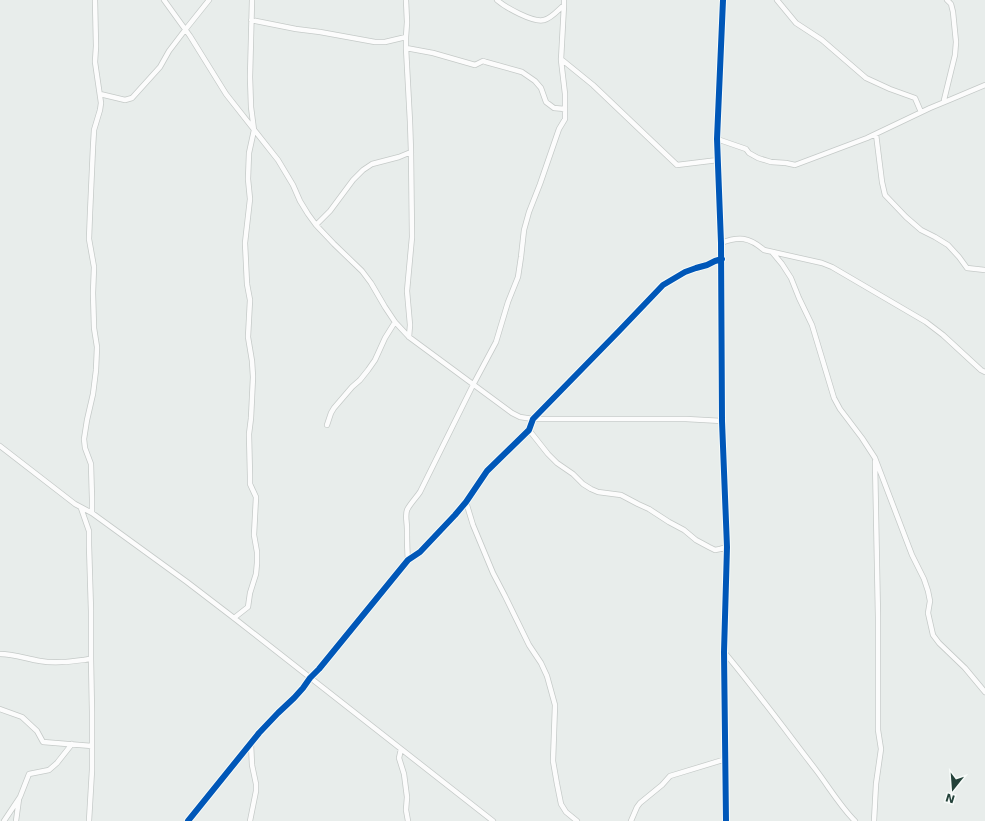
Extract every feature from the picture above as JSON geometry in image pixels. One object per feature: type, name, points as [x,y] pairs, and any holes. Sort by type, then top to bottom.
[{"type":"street","points":[[92,513],[91,464],[85,448],[84,440],[93,394],[97,347],[94,328],[94,267],[89,240],[94,130],[101,103],[95,62],[95,0]]},
{"type":"street","points":[[159,0],[165,1],[190,36],[226,94],[278,160],[293,185],[300,201],[316,225],[362,271],[385,307],[409,337],[473,385],[512,413],[520,417],[533,419],[686,419],[722,421]]},
{"type":"street","points":[[100,94],[125,100],[132,98],[160,67],[169,51],[209,0]]},
{"type":"street","points":[[234,618],[248,607],[250,593],[256,574],[257,563],[254,535],[256,497],[250,484],[249,434],[253,377],[248,337],[250,300],[247,284],[245,243],[250,199],[248,179],[249,153],[254,130],[250,77],[252,0]]},
{"type":"street","points":[[406,0],[406,48],[411,152],[412,236],[407,290],[410,325],[409,337]]},
{"type":"street","points":[[497,0],[517,13],[540,21],[545,20],[554,14],[564,2]]},
{"type":"street","points":[[723,0],[717,140],[722,259],[722,421],[727,547],[724,652],[726,821]]},
{"type":"street","points":[[777,0],[796,23],[822,40],[866,78],[915,98],[921,112]]},
{"type":"street","points":[[947,0],[951,4],[953,12],[956,42],[955,55],[944,100],[947,101]]},
{"type":"street","points":[[408,560],[407,511],[420,492],[496,342],[508,302],[518,277],[524,230],[529,212],[564,119],[565,94],[561,59],[564,2]]},
{"type":"street","points":[[252,20],[375,42],[385,42],[406,37]]},
{"type":"street","points":[[406,48],[433,53],[475,65],[483,61],[522,72],[535,81],[541,88],[546,102],[554,108],[565,109]]},
{"type":"street","points":[[561,59],[593,85],[677,165],[718,160]]},
{"type":"street","points":[[717,140],[746,149],[749,153],[758,158],[771,162],[786,162],[795,165],[867,138],[921,112],[985,85]]},
{"type":"street","points":[[876,134],[885,195],[921,230],[948,245],[960,257],[967,268],[985,270]]},
{"type":"street","points":[[316,225],[330,211],[353,180],[363,170],[372,164],[399,157],[411,152]]},
{"type":"street","points":[[721,243],[733,238],[746,239],[758,244],[764,250],[822,263],[832,267],[926,322],[985,372]]},
{"type":"street","points":[[772,252],[791,278],[812,325],[834,398],[840,409],[875,458],[912,555],[924,579],[928,591],[930,601],[928,613],[933,634],[985,692]]},
{"type":"street","points":[[188,821],[251,744],[324,664],[408,560],[420,552],[455,515],[466,502],[487,471],[529,430],[533,419],[583,370],[662,285],[685,272],[707,265],[715,260],[722,259]]},
{"type":"street","points":[[327,425],[334,408],[360,380],[375,360],[385,338],[396,322]]},
{"type":"street","points":[[529,430],[557,463],[591,489],[598,492],[621,495],[649,509],[714,550],[720,550],[727,547]]},
{"type":"street","points":[[0,446],[75,504],[92,513],[187,582],[493,821]]},
{"type":"street","points":[[874,821],[876,784],[881,748],[878,730],[878,617],[875,458]]},
{"type":"street","points":[[466,502],[473,525],[493,573],[529,645],[541,663],[547,676],[555,705],[553,761],[556,784],[561,804],[566,812],[576,821]]},
{"type":"street","points":[[81,508],[89,531],[92,611],[92,770],[89,821]]},
{"type":"street","points":[[724,652],[823,780],[847,814],[855,821]]},
{"type":"street","points":[[0,654],[7,654],[42,662],[67,662],[91,659]]},
{"type":"street","points":[[0,709],[22,717],[37,731],[43,742],[92,746]]},
{"type":"street","points":[[16,821],[20,797],[29,774],[49,770],[57,763],[72,744]]},
{"type":"street","points":[[250,821],[256,791],[252,765],[251,744]]},
{"type":"street","points":[[401,749],[399,758],[404,774],[408,821]]},
{"type":"street","points":[[631,821],[640,803],[662,785],[670,776],[726,759]]},
{"type":"street","points":[[4,821],[20,797]]},
{"type":"cycle path","points":[[723,0],[717,139],[721,243],[722,421],[727,547],[724,652],[726,821]]},
{"type":"cycle path","points":[[188,821],[259,733],[303,688],[408,560],[420,552],[455,515],[466,502],[487,471],[529,430],[533,419],[663,285],[685,272],[722,259]]}]
